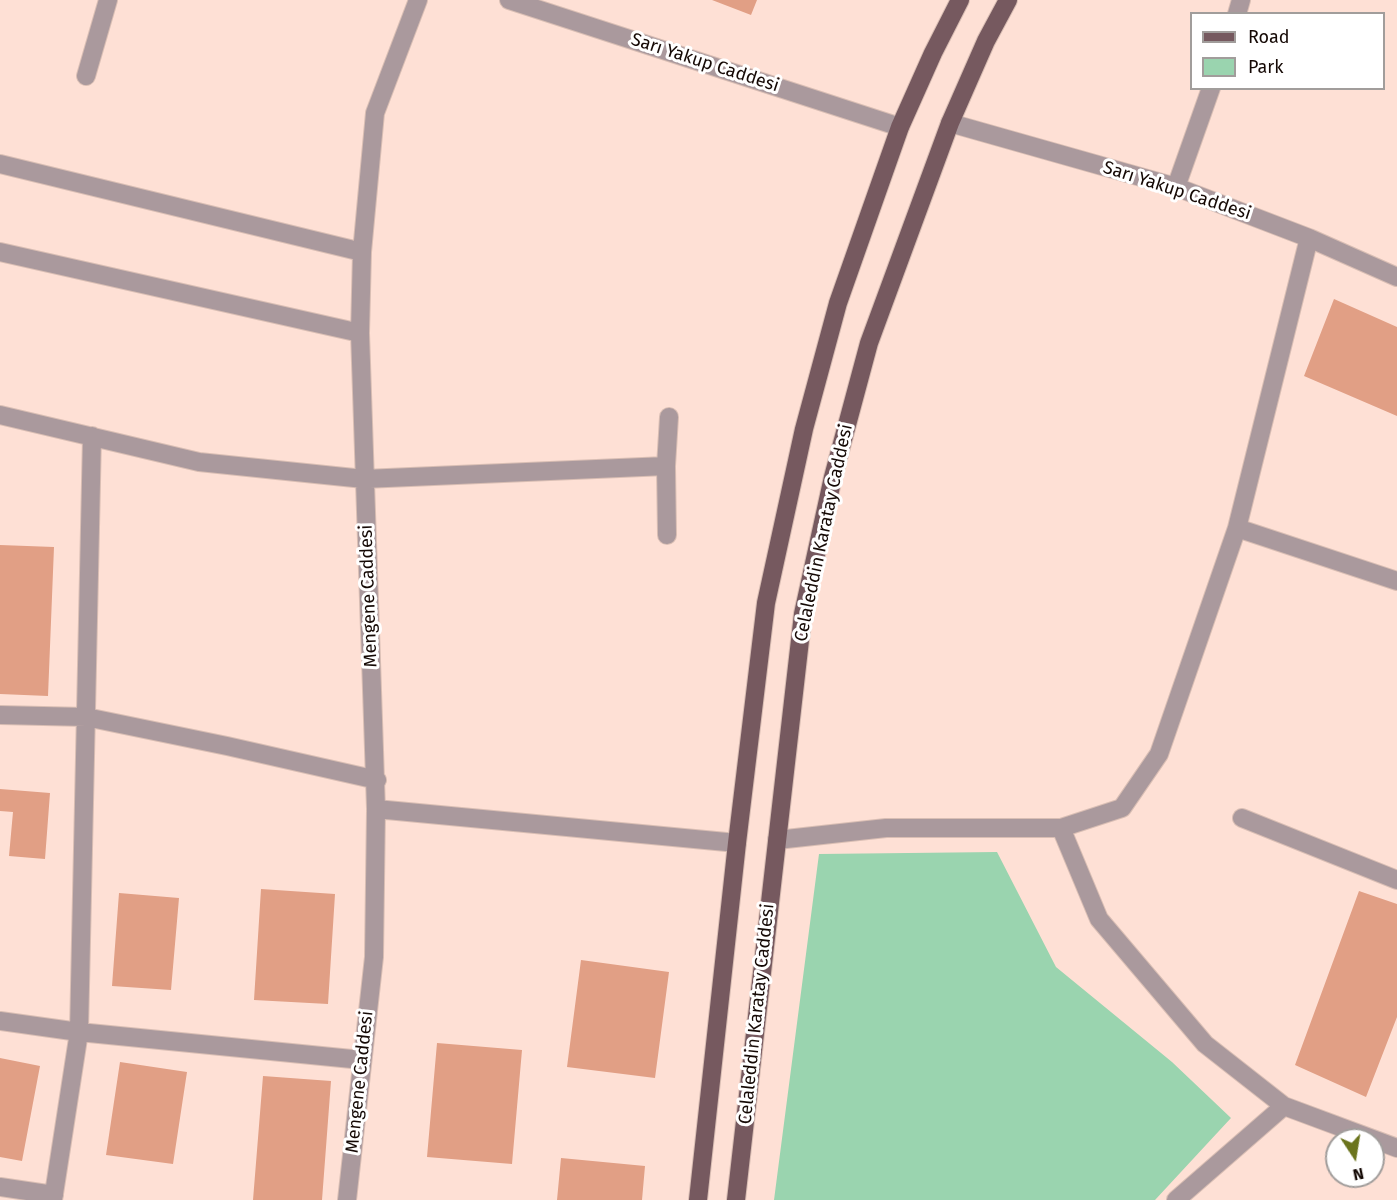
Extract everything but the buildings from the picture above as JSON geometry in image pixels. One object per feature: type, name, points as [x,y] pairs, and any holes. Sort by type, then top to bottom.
[{"type":"main road","points":[[698,1200],[766,603],[804,429],[838,303],[900,127],[960,0]]},
{"type":"main road","name":"Celaleddin Karatay Caddesi","points":[[736,1200],[803,614],[834,477],[868,343],[950,123],[986,41],[1008,0]]},
{"type":"street","points":[[86,76],[108,0]]},
{"type":"street","name":"Mengene Caddesi","points":[[347,1200],[374,957],[376,780],[360,333],[362,252],[375,113],[418,0]]},
{"type":"street","name":"Sarı Yakup Caddesi","points":[[509,0],[900,127]]},
{"type":"street","points":[[1176,188],[1209,90]]},
{"type":"street","name":"Sarı Yakup Caddesi","points":[[950,123],[1176,188],[1309,238],[1397,277]]},
{"type":"street","points":[[0,164],[362,252]]},
{"type":"street","points":[[777,840],[886,828],[1061,828],[1122,808],[1158,754],[1237,528],[1309,238]]},
{"type":"street","points":[[0,252],[360,333]]},
{"type":"street","points":[[0,415],[199,462],[364,479],[666,466]]},
{"type":"street","points":[[667,535],[666,466],[669,417]]},
{"type":"street","points":[[0,1187],[53,1198],[79,1032],[92,436]]},
{"type":"street","points":[[1237,528],[1397,581]]},
{"type":"street","points":[[0,716],[86,717],[376,780]]},
{"type":"street","points":[[376,809],[737,843]]},
{"type":"street","points":[[1242,818],[1397,880]]},
{"type":"street","points":[[1061,828],[1099,920],[1205,1044],[1284,1106],[1397,1148]]},
{"type":"street","points":[[0,1021],[79,1032],[362,1060]]},
{"type":"street","points":[[1176,1200],[1284,1106]]},
{"type":"green space","points":[[997,852],[1056,967],[1172,1062],[1231,1118],[1155,1200],[774,1200],[819,854]]}]
